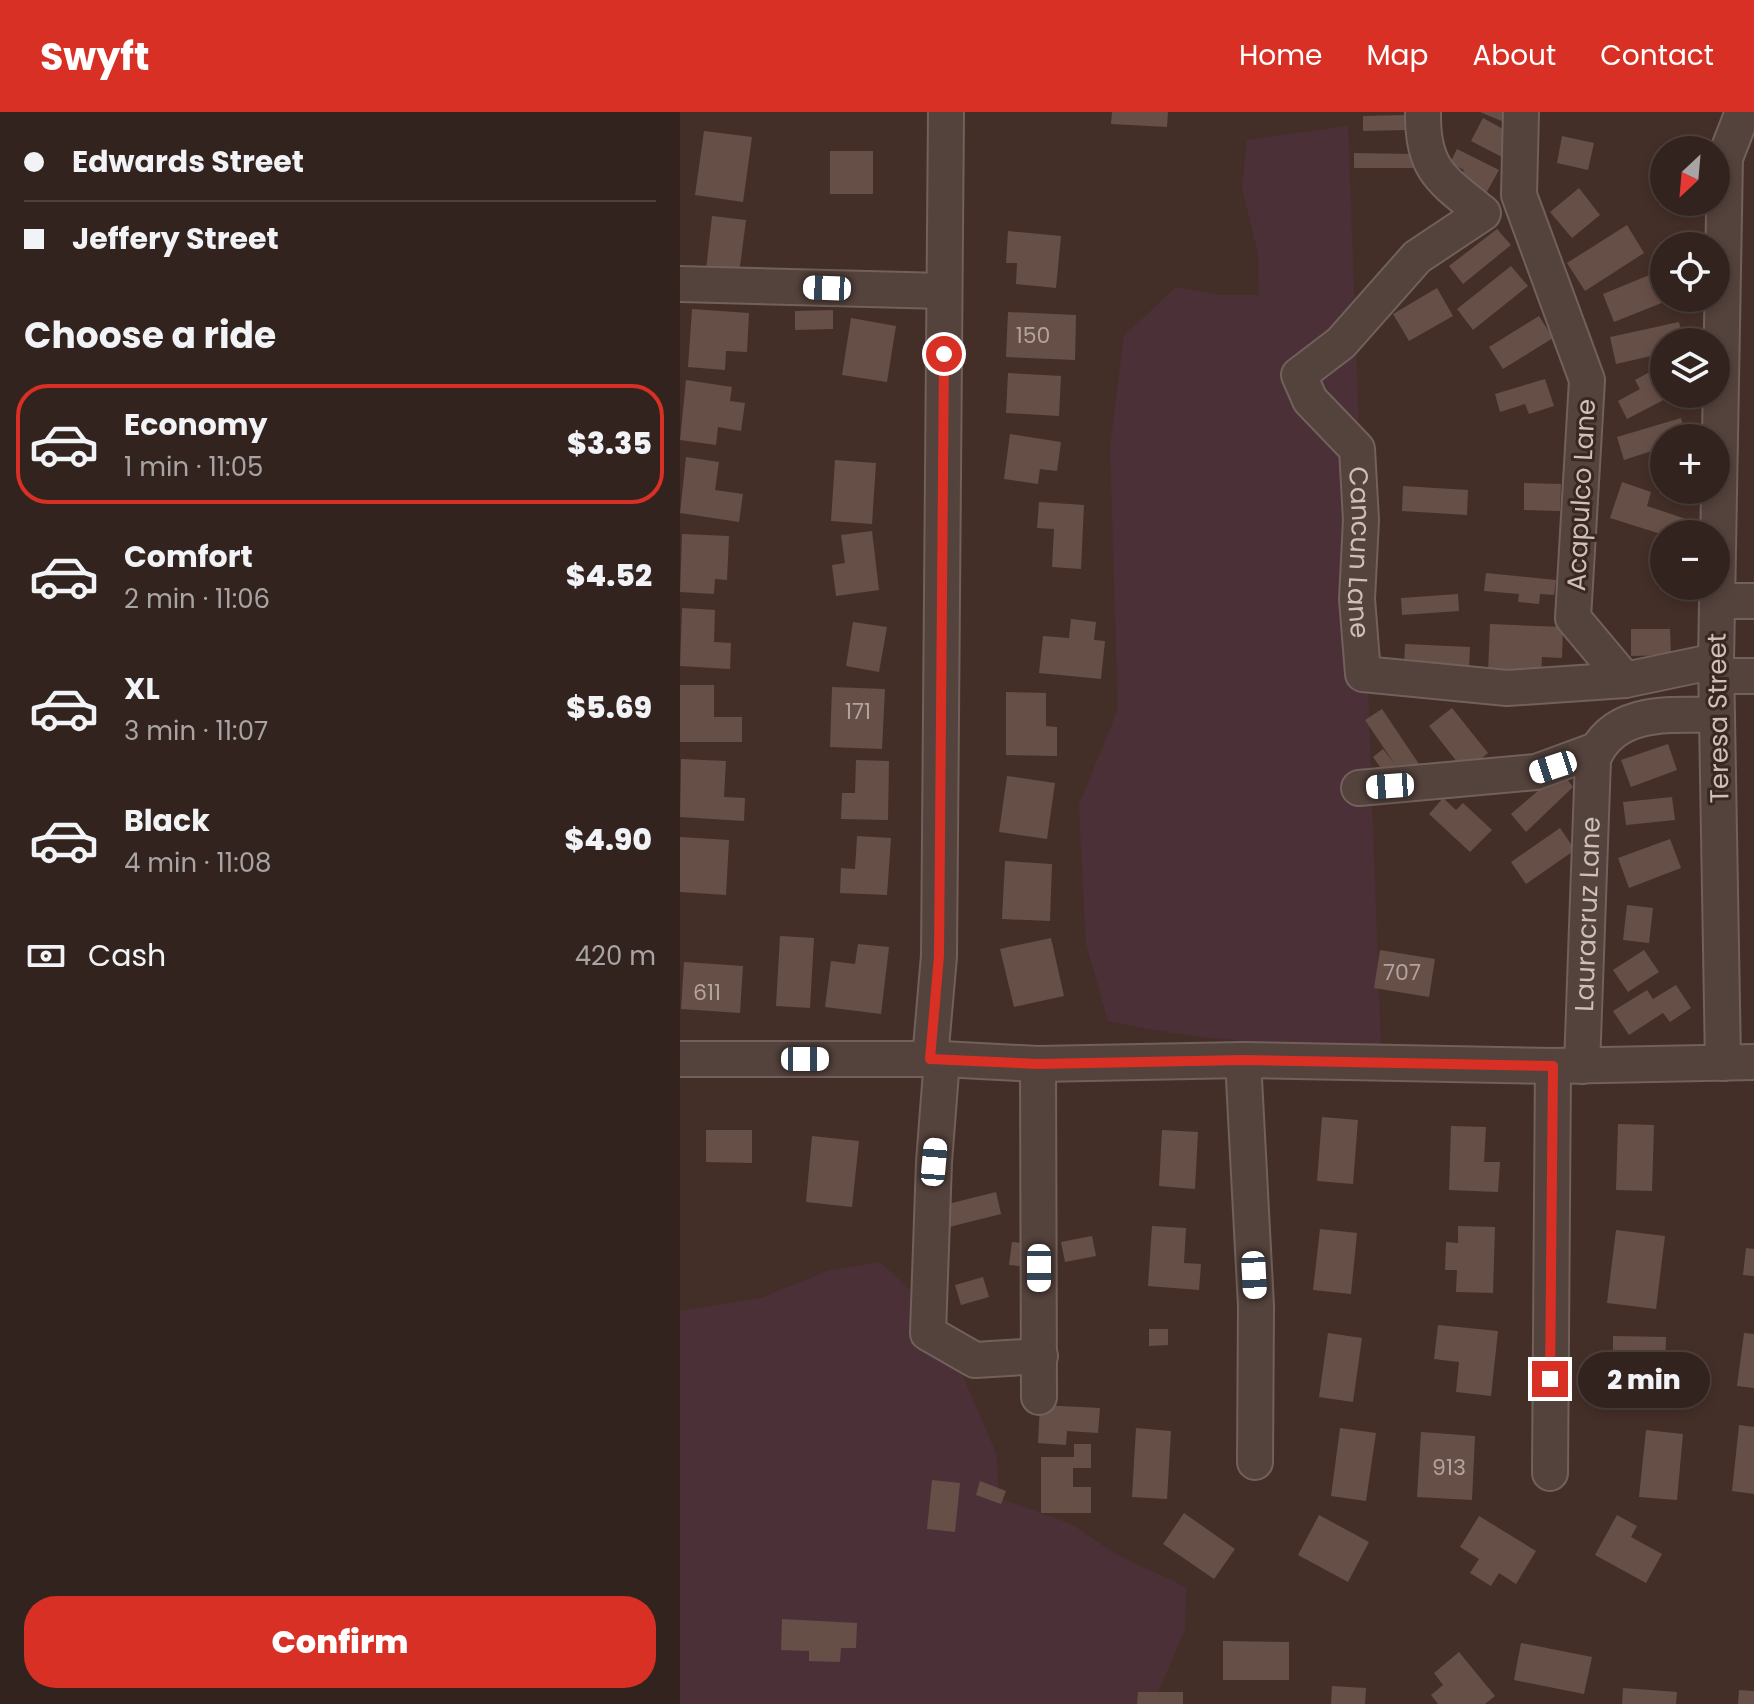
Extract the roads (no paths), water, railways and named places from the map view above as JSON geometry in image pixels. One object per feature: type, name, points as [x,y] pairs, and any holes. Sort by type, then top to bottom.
[{"type":"street","points":[[946,112],[939,956],[928,1333],[975,1360],[1040,1356]]},
{"type":"street","points":[[1423,112],[1423,134],[1437,176],[1483,213],[1519,195]]},
{"type":"street","name":"Acapulco Lane","points":[[1521,112],[1519,195],[1587,380],[1573,618],[1625,680]]},
{"type":"street","name":"Teresa Street","points":[[1739,1062],[1716,669],[1717,601],[1739,230],[1725,158],[1743,112]]},
{"type":"street","name":"Cancun Lane","points":[[1483,213],[1417,257],[1341,343],[1299,375],[1310,400],[1357,449],[1361,520],[1357,599],[1363,674],[1507,688],[1625,680],[1716,669],[1754,676]]},
{"type":"street","points":[[680,284],[944,291]]},
{"type":"street","points":[[1717,601],[1754,601]]},
{"type":"street","points":[[1359,788],[1536,772],[1596,750],[1605,739],[1641,716],[1717,715]]},
{"type":"street","name":"Lauracruz Lane","points":[[1550,1473],[1568,1066],[1596,750]]},
{"type":"street","points":[[680,1059],[936,1059],[1038,1064],[1243,1060],[1568,1066],[1739,1062]]},
{"type":"street","points":[[1243,1060],[1256,1306],[1255,1462]]},
{"type":"street","points":[[1038,1064],[1039,1397]]}]
